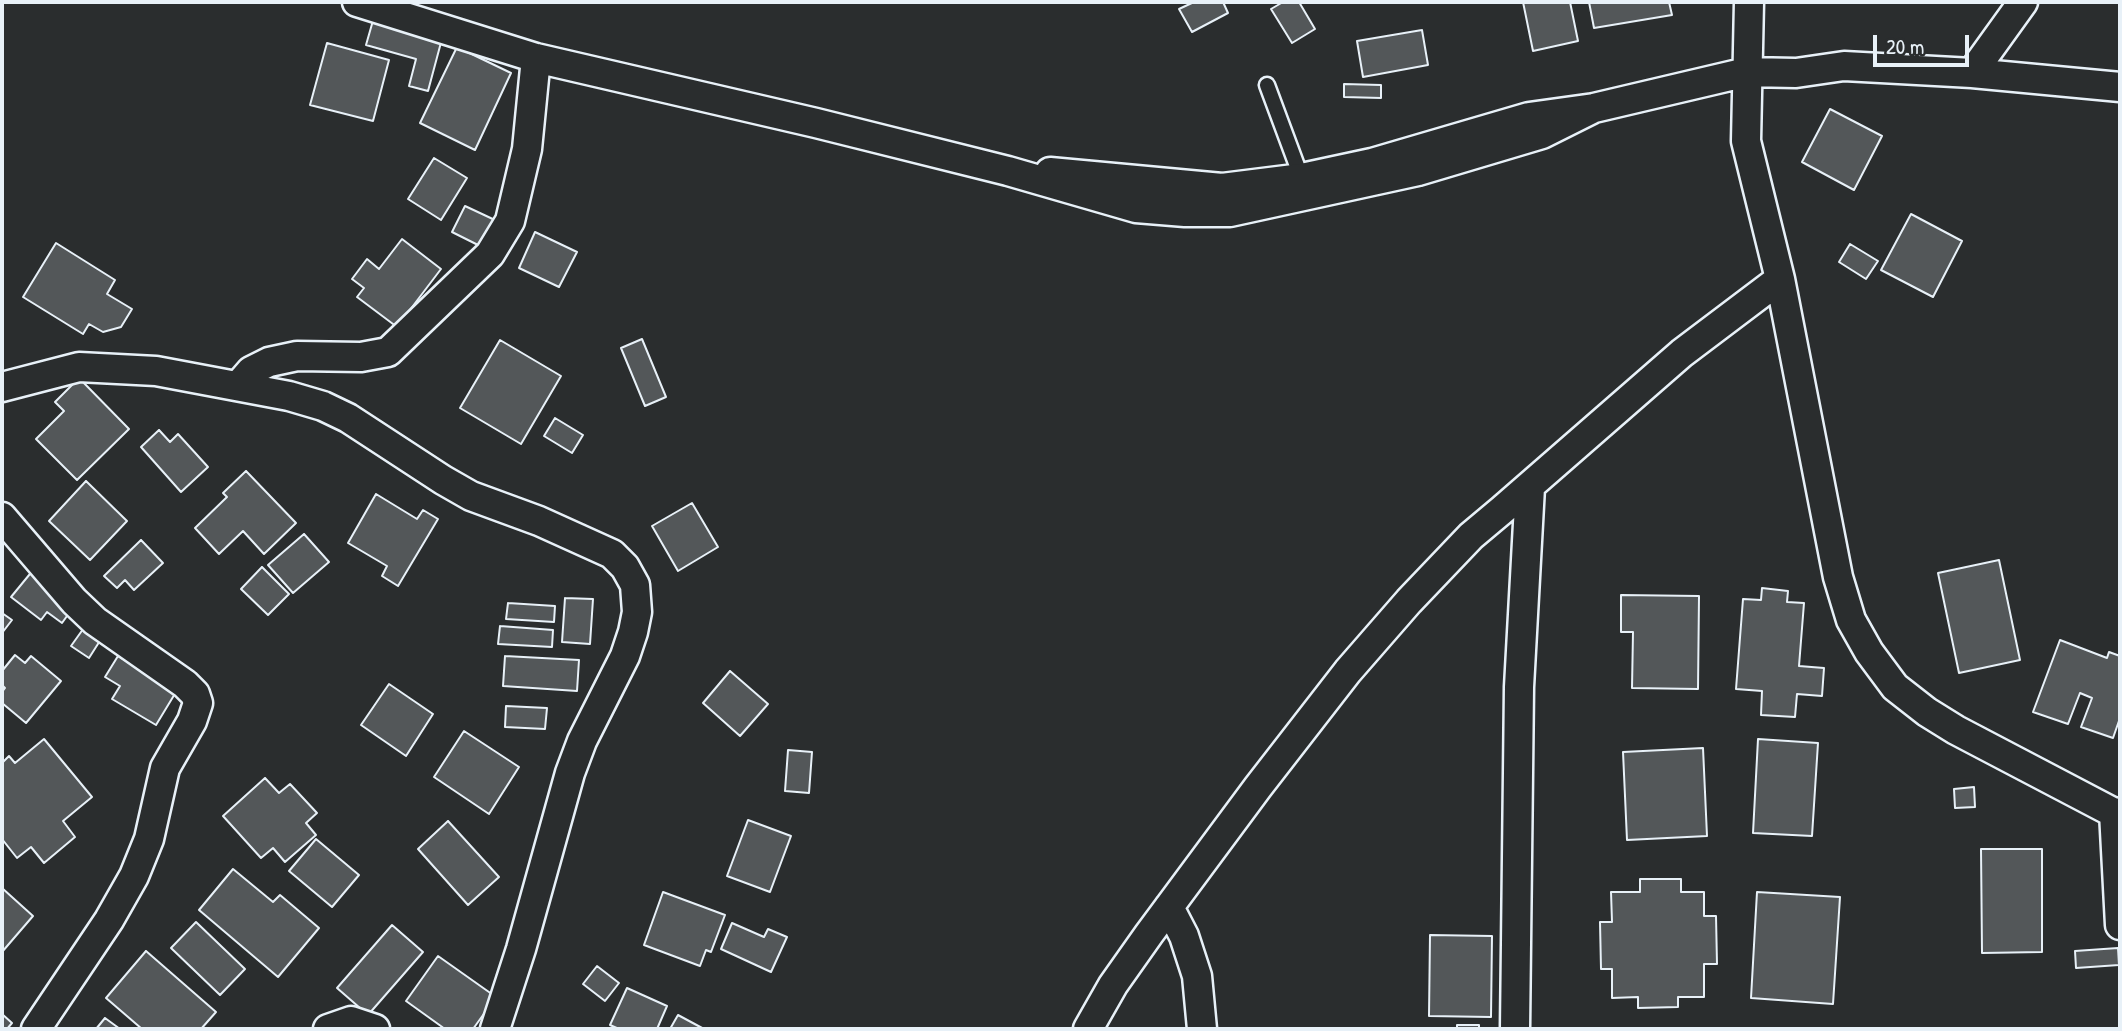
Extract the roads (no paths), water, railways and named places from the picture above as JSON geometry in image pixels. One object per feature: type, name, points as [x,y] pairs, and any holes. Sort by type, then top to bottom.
[{"type":"street","points":[[357,2],[536,58],[1008,171],[1070,172],[1222,188],[1304,187],[1372,163],[1529,117],[1594,108],[1747,72],[1796,73],[1844,66],[1972,73],[2120,87]]},
{"type":"street","points":[[1749,2],[1745,141],[1780,279],[1838,578],[1851,620],[1869,652],[1895,687],[1927,712],[1956,730],[2117,814],[2120,925]]},
{"type":"street","points":[[1972,73],[2023,2]]},
{"type":"street","points":[[238,386],[251,371],[269,362],[298,356],[361,357],[388,352],[490,254],[510,221],[524,161],[536,58]]},
{"type":"street","points":[[1088,1029],[1113,985],[1169,907],[1348,671],[1409,601],[1471,536],[1682,354],[1780,279]]},
{"type":"street","points":[[2,387],[79,367],[156,371],[289,396],[323,406],[348,418],[443,481],[471,496],[612,554],[625,567],[635,585],[637,612],[633,632],[625,656],[582,741],[570,773],[521,949],[495,1029]]},
{"type":"street","points":[[1515,1029],[1519,699],[1530,487]]},
{"type":"street","points":[[2,517],[74,601],[95,621],[185,684],[195,694],[198,703],[192,721],[165,768],[149,839],[139,867],[109,920],[36,1029]]},
{"type":"street","points":[[1169,907],[1184,936],[1197,976],[1202,1029]]},
{"type":"street","points":[[328,1029],[351,1021],[375,1029]]},
{"type":"lane","points":[[1266,85],[1304,187]]}]
